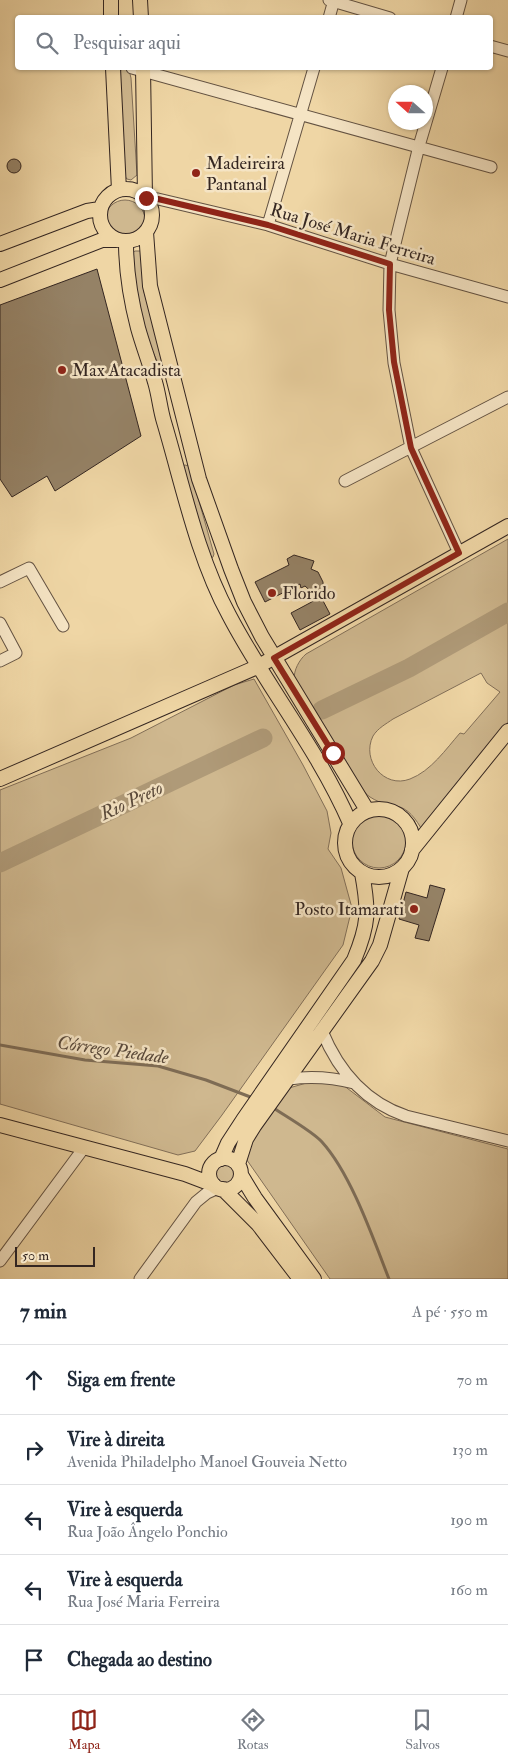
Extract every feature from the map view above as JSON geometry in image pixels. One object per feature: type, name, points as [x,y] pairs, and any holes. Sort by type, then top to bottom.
[{"type":"main road","points":[[110,0],[111,15]]},
{"type":"main road","points":[[140,0],[141,15]]},
{"type":"main road","points":[[113,70],[120,190]]},
{"type":"main road","points":[[0,280],[102,240],[136,240],[146,232],[151,221],[139,70]]},
{"type":"main road","points":[[121,241],[108,235],[99,220],[100,208],[109,195],[120,190],[134,190],[150,200]]},
{"type":"main road","points":[[0,244],[87,211],[100,208]]},
{"type":"main road","points":[[146,232],[150,286],[199,479],[228,562],[251,616],[274,658],[367,810]]},
{"type":"main road","points":[[121,241],[138,327],[156,383],[182,491],[209,570],[228,613],[257,667],[330,780],[350,823]]},
{"type":"main road","points":[[156,383],[167,385],[180,404]]},
{"type":"main road","points":[[169,436],[182,455],[196,466]]},
{"type":"main road","points":[[0,778],[257,667],[508,526]]},
{"type":"main road","points":[[209,570],[228,562]]},
{"type":"main road","points":[[412,850],[508,731]]},
{"type":"main road","points":[[381,808],[395,812],[406,822],[412,835],[412,850],[409,859],[402,868],[390,875],[376,877],[362,873],[352,864],[345,851],[345,837],[350,823],[367,810],[381,808]]},
{"type":"main road","points":[[314,1279],[295,1272],[258,1224],[218,1187],[210,1175],[228,1143],[285,1084],[372,960],[380,945],[402,868]]},
{"type":"main road","points":[[0,1125],[83,1149],[185,1174],[218,1187],[233,1188],[237,1184],[249,1123],[268,1084],[354,960],[364,937],[368,916],[362,873]]},
{"type":"main road","points":[[185,1174],[230,1158],[240,1169],[295,1272]]},
{"type":"street","points":[[330,15],[332,0],[380,15]]},
{"type":"street","points":[[457,15],[461,0]]},
{"type":"street","points":[[493,47],[508,51]]},
{"type":"street","points":[[143,70],[491,166]]},
{"type":"street","points":[[268,225],[313,70]]},
{"type":"street","points":[[441,70],[419,146],[390,264],[389,310],[394,362],[411,448],[459,553]]},
{"type":"street","name":"Rua José Maria Ferreira","points":[[150,200],[268,225],[390,264],[508,297]]},
{"type":"street","points":[[345,481],[508,397]]},
{"type":"street","points":[[0,582],[29,568],[64,626]]},
{"type":"street","points":[[0,623],[16,653],[0,661]]},
{"type":"street","points":[[322,1031],[331,1052],[354,1083],[374,1101],[391,1111],[406,1116],[508,1141]]},
{"type":"street","points":[[285,1084],[316,1076],[354,1083]]},
{"type":"street","points":[[0,1261],[83,1149]]},
{"type":"street","points":[[140,1279],[196,1202],[218,1187]]},
{"type":"shaded area","points":[[129,70],[131,78],[137,175],[131,180],[127,179],[124,175],[119,71]]},
{"type":"shaded area","points":[[125,200],[139,206],[145,220],[139,234],[125,240],[111,234],[105,220],[111,206]]},
{"type":"shaded area","points":[[135,251],[141,251],[144,292],[166,365],[162,371],[155,358],[141,314],[131,254]]},
{"type":"shaded area","points":[[182,466],[189,466],[214,554],[210,559]]},
{"type":"shaded area","points":[[508,539],[508,722],[421,828],[403,808],[385,804],[370,797],[358,784],[294,679],[297,665],[306,654]],"holes":[[[481,673],[487,683],[500,692],[464,734],[460,733],[425,771],[410,779],[400,781],[392,780],[377,770],[370,754],[370,745],[373,736],[382,726]]]},
{"type":"shaded area","points":[[254,679],[327,811],[331,833],[328,849],[341,868],[352,908],[343,945],[195,1151],[178,1155],[0,1104],[0,790],[131,738],[234,685]]},
{"type":"shaded area","points":[[379,814],[389,816],[398,822],[404,831],[406,841],[404,851],[398,860],[389,866],[379,868],[369,866],[360,860],[354,851],[352,841],[354,831],[360,822],[369,816]]},
{"type":"shaded area","points":[[317,1080],[343,1085],[385,1117],[508,1149],[508,1279],[330,1279],[242,1153],[289,1088]]},
{"type":"shaded area","points":[[225,1162],[230,1163],[236,1169],[236,1179],[230,1185],[225,1186],[220,1185],[214,1179],[213,1174],[214,1169],[220,1163]]},
{"type":"building","points":[[14,159],[19,161],[21,166],[19,171],[14,173],[9,171],[7,166],[9,161]]},
{"type":"building","name":"Max Atacadista","points":[[97,269],[141,436],[55,491],[47,476],[12,497],[0,479],[0,305]]},
{"type":"building","points":[[294,555],[314,561],[311,569],[318,572],[323,582],[323,588],[316,596],[305,586],[301,588],[300,584],[265,602],[255,582],[289,565],[287,559]]},
{"type":"building","points":[[321,597],[330,614],[300,630],[291,613]]},
{"type":"building","points":[[430,885],[445,889],[429,941],[415,938],[419,925],[399,919],[406,892],[427,898]]},
{"type":"waterway","name":"Rio Preto","points":[[322,710],[409,668],[508,612]]},
{"type":"waterway","name":"Rio Preto","points":[[0,863],[263,738]]},
{"type":"waterway","name":"Córrego Piedade","points":[[0,1045],[85,1060],[158,1066],[206,1080],[253,1098]]},
{"type":"waterway","name":"Córrego Piedade","points":[[272,1107],[318,1138],[333,1155],[352,1189],[389,1279]]},
{"type":"place","name":"Madeireira Pantanal","points":[[196,173]]},
{"type":"place","name":"Max Atacadista","points":[[62,370]]},
{"type":"place","name":"Florido","points":[[272,593]]},
{"type":"place","name":"Posto Itamarati","points":[[414,909]]},
{"type":"route","points":[[146,198],[158,199],[268,225],[390,264],[389,310],[394,362],[411,448],[459,553],[274,658],[333,753]]}]
